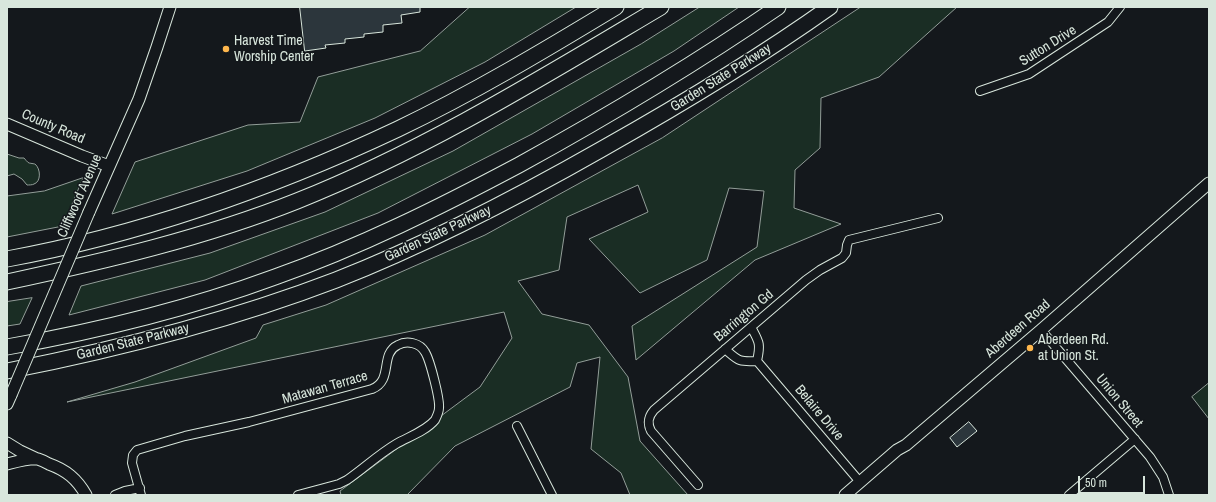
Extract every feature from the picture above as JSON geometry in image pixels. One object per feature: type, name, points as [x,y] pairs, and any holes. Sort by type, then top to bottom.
[{"type":"highway","points":[[7,259],[107,237],[154,224],[214,205],[308,169],[399,128],[467,93],[525,61],[616,7]]},
{"type":"highway","points":[[7,282],[129,254],[200,234],[264,213],[327,188],[390,160],[456,125],[661,7]]},
{"type":"highway","name":"Garden State Parkway","points":[[7,347],[86,332],[181,308],[275,277],[366,241],[455,199],[571,136],[710,52],[778,7]]},
{"type":"highway","name":"Garden State Parkway","points":[[7,371],[117,348],[231,316],[334,280],[425,242],[484,213],[630,134],[713,84],[830,7]]},
{"type":"street","name":"Cliffwood Avenue","points":[[9,399],[131,117],[148,75],[170,7]]},
{"type":"street","name":"Sutton Drive","points":[[980,91],[1029,74],[1108,22],[1120,7]]},
{"type":"street","name":"County Road","points":[[7,124],[109,166]]},
{"type":"street","name":"Aberdeen Road","points":[[844,495],[897,450],[906,445],[1041,330],[1209,183]]},
{"type":"street","name":"Barrington Gd","points":[[698,485],[651,431],[648,422],[649,417],[654,410],[806,280],[820,270],[842,258],[846,253],[849,240],[938,218]]},
{"type":"street","points":[[725,349],[742,362],[757,360],[760,344],[751,327]]},
{"type":"street","name":"Union Street","points":[[1041,330],[1135,439],[1158,468],[1163,477],[1169,495]]},
{"type":"street","name":"Matawan Terrace","points":[[115,495],[125,491],[140,492],[132,463],[133,455],[137,450],[185,436],[249,422],[378,387],[383,381],[390,353],[393,348],[410,342],[423,349],[429,363],[439,402],[438,413],[431,424],[395,445],[347,480],[339,484],[298,495]]},
{"type":"street","name":"Belaire Drive","points":[[757,360],[860,482]]},
{"type":"street","points":[[517,426],[552,495]]},
{"type":"street","points":[[1069,495],[1135,439]]},
{"type":"street","points":[[7,443],[20,451],[60,468],[78,483],[86,495]]},
{"type":"street","points":[[7,464],[16,461],[38,459]]},
{"type":"green space","points":[[470,7],[576,7],[485,62],[375,118],[247,171],[112,214],[135,162],[248,125],[300,122],[318,77],[420,51]]},
{"type":"green space","points":[[700,7],[739,7],[674,51],[532,134],[378,213],[205,280],[69,315],[81,286],[210,253],[325,212],[453,151],[641,44]]},
{"type":"green space","points":[[861,7],[957,7],[879,77],[821,98],[820,148],[795,170],[794,208],[841,224],[755,260],[636,360],[632,326],[757,247],[764,191],[729,188],[707,260],[640,293],[589,239],[648,212],[638,185],[567,217],[559,270],[518,281],[542,314],[589,325],[628,377],[640,441],[688,495],[630,495],[621,473],[591,449],[600,357],[577,363],[570,387],[455,446],[407,495],[341,495],[340,491],[480,387],[512,338],[504,312],[67,402],[135,382],[256,338],[263,325],[326,305],[485,235],[662,138]]},
{"type":"green space","points":[[7,154],[24,158],[29,163],[35,164],[39,172],[38,181],[33,185],[27,185],[22,179],[14,174],[7,176]]},
{"type":"green space","points":[[83,178],[63,226],[7,237],[7,196],[44,191]]},
{"type":"green space","points":[[32,298],[20,324],[7,326],[7,302]]},
{"type":"green space","points":[[1209,383],[1209,419],[1192,397]]},
{"type":"building","points":[[300,7],[420,7],[420,12],[401,15],[402,23],[383,25],[383,32],[364,34],[364,37],[345,39],[345,43],[325,45],[326,48],[305,51]]},
{"type":"building","points":[[969,422],[977,431],[957,447],[950,438]]},
{"type":"place","name":"Harvest Time Worship Center","points":[[226,49]]},
{"type":"place","name":"Aberdeen Rd. at Union St.","points":[[1030,348]]}]
